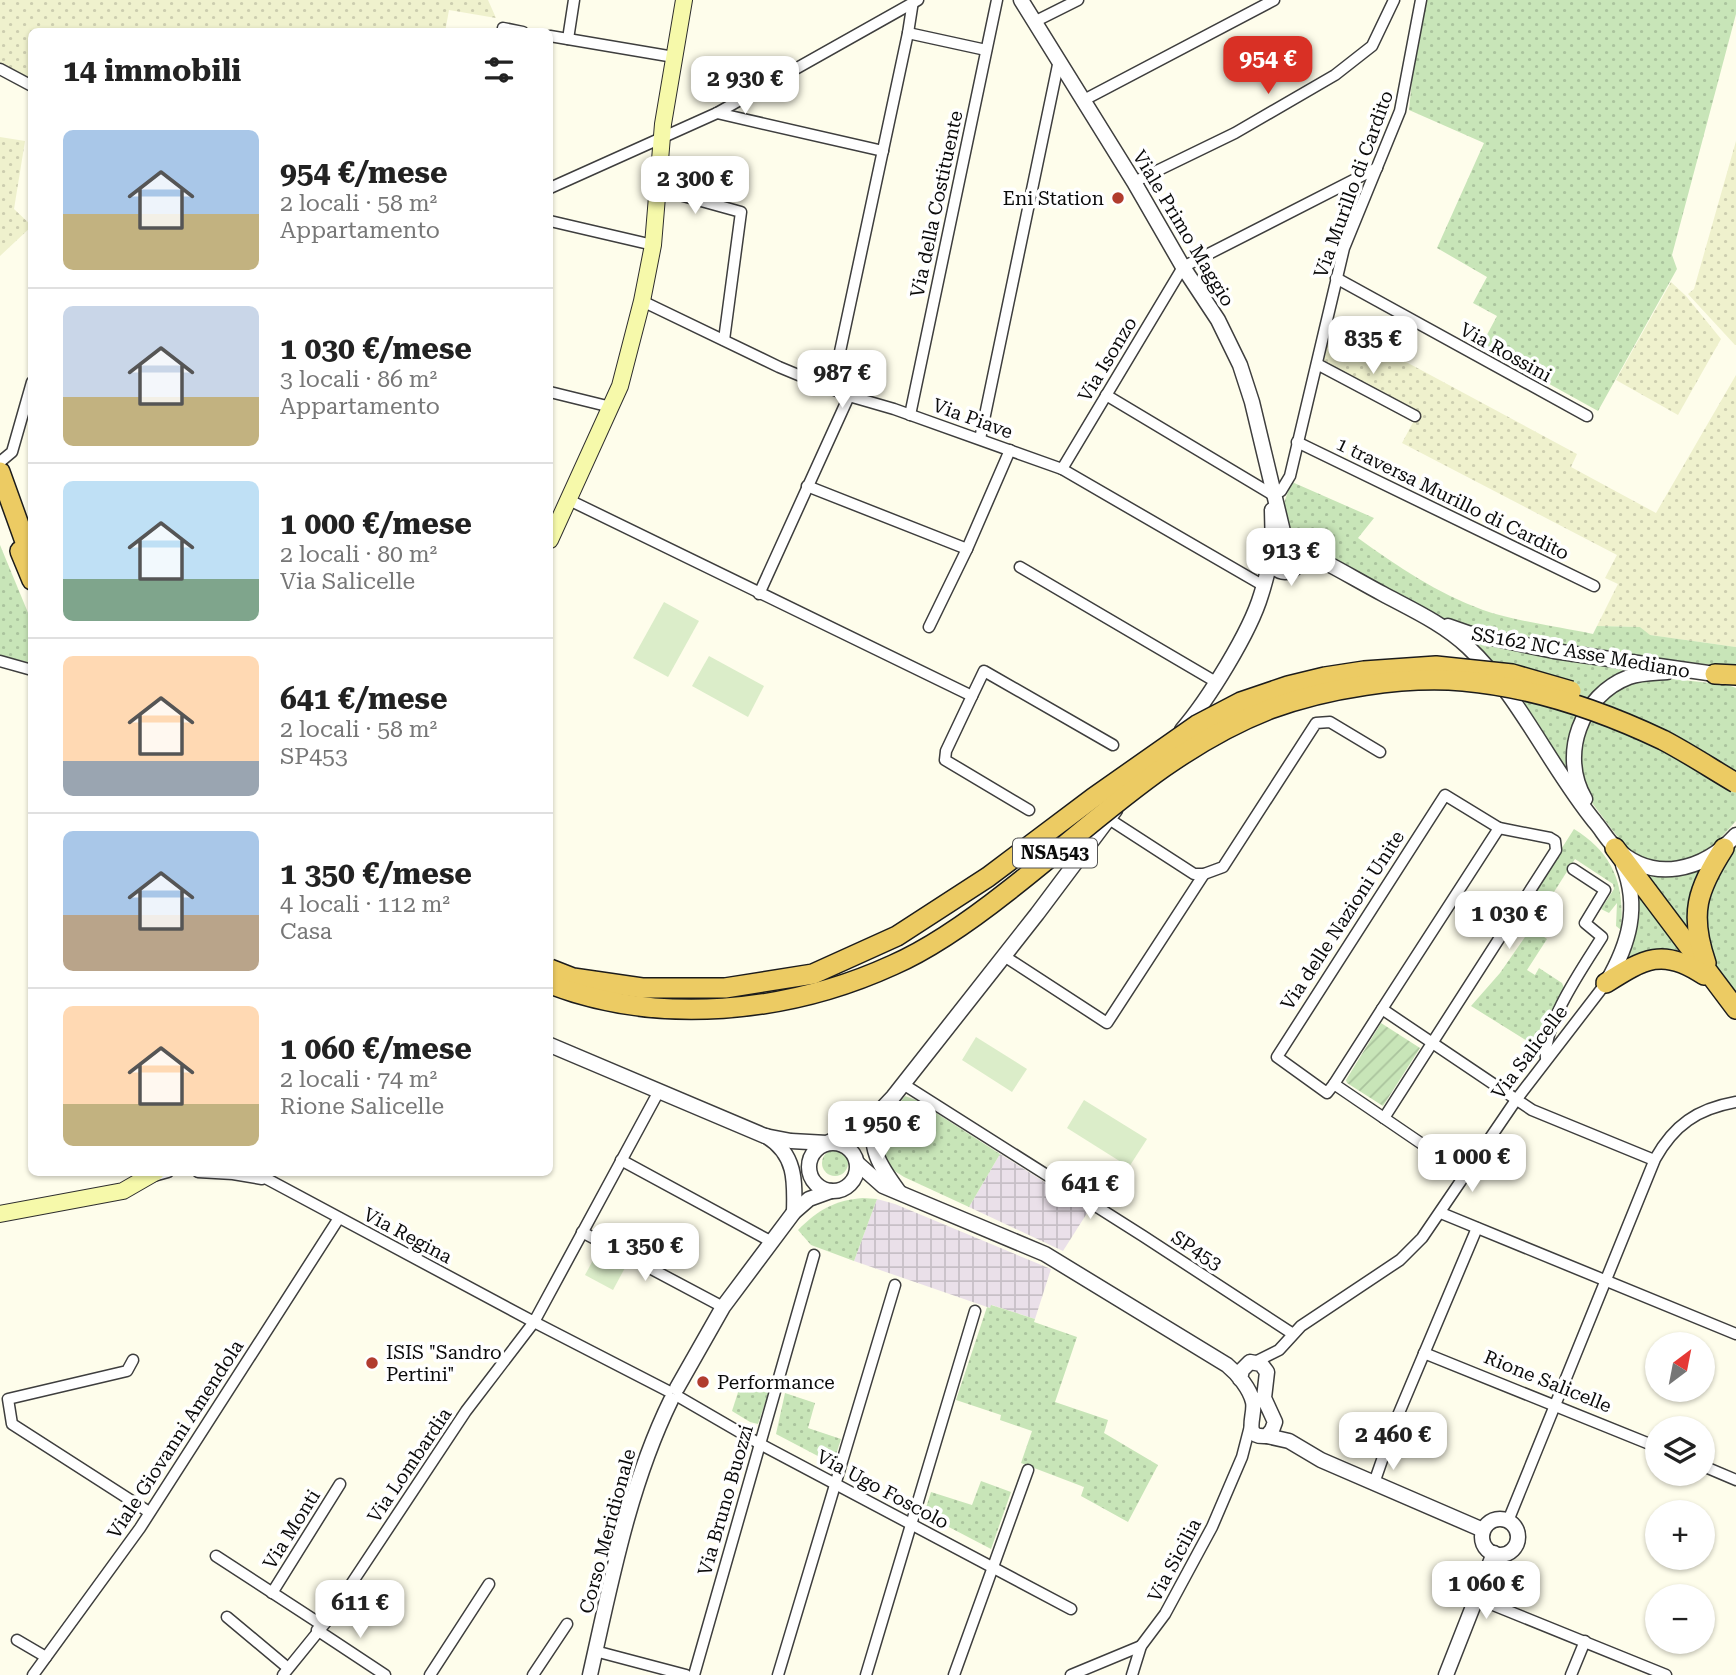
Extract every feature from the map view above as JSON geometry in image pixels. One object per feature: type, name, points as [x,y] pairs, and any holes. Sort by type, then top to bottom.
[{"type":"highway","points":[[0,472],[28,550]]},
{"type":"highway","points":[[0,501],[28,570]]},
{"type":"highway","name":"SS162 NC Asse Mediano","points":[[553,970],[573,978],[642,988],[725,988],[813,974],[897,936],[988,877],[1093,798],[1197,726],[1241,702],[1325,677],[1411,666],[1512,674],[1562,687],[1617,706],[1673,732],[1736,769]]},
{"type":"highway","points":[[1715,674],[1736,675]]},
{"type":"highway","name":"NSA543","points":[[553,985],[657,1008],[735,1008],[778,1002],[825,990],[894,965],[937,940],[1006,892],[1187,750],[1271,709],[1307,697],[1342,690],[1413,681],[1463,681],[1556,699],[1664,741],[1736,783]]},
{"type":"highway","points":[[1713,981],[1702,950],[1696,913],[1704,881],[1730,841]]},
{"type":"highway","points":[[1615,848],[1736,1009]]},
{"type":"highway","points":[[1606,983],[1638,963],[1652,959],[1680,962],[1713,981]]},
{"type":"main road","points":[[553,529],[559,507],[620,386],[642,301],[653,245],[662,139],[684,0]]},
{"type":"main road","points":[[0,1214],[123,1191],[151,1176]]},
{"type":"street","points":[[568,39],[574,0]]},
{"type":"street","name":"Via della Costituente","points":[[910,415],[997,0]]},
{"type":"street","name":"Viale Primo Maggio","points":[[1021,0],[1218,320],[1240,365],[1252,402],[1273,495],[1290,545]]},
{"type":"street","points":[[1034,22],[1078,0]]},
{"type":"street","points":[[1082,101],[1274,0]]},
{"type":"street","points":[[1134,182],[1235,132],[1310,91],[1343,69],[1372,46],[1395,0]]},
{"type":"street","name":"Via Murillo di Cardito","points":[[1273,495],[1281,491],[1290,475],[1344,248],[1401,111],[1421,0]]},
{"type":"street","points":[[832,388],[915,1]]},
{"type":"street","points":[[553,187],[717,113],[915,1]]},
{"type":"street","points":[[908,33],[986,50]]},
{"type":"street","points":[[553,36],[674,57]]},
{"type":"street","points":[[980,439],[1059,60]]},
{"type":"street","points":[[0,69],[28,84]]},
{"type":"street","points":[[717,113],[883,151]]},
{"type":"street","points":[[1183,267],[1377,168]]},
{"type":"street","points":[[658,189],[741,212],[724,340]]},
{"type":"street","points":[[553,222],[653,245]]},
{"type":"street","name":"Via Isonzo","points":[[1062,469],[1183,267]]},
{"type":"street","name":"Via Rossini","points":[[1336,278],[1587,416]]},
{"type":"street","name":"Via Piave","points":[[642,301],[779,367],[849,396],[1062,469],[1264,586]]},
{"type":"street","points":[[1317,364],[1415,416]]},
{"type":"street","points":[[553,393],[611,407]]},
{"type":"street","points":[[1106,395],[1273,495]]},
{"type":"street","points":[[0,462],[12,452],[28,396]]},
{"type":"street","points":[[759,594],[849,396]]},
{"type":"street","name":"1 traversa Murillo di Cardito","points":[[1297,442],[1594,586]]},
{"type":"street","points":[[929,627],[1010,450]]},
{"type":"street","points":[[807,486],[967,549]]},
{"type":"street","name":"Viale Primo Maggio","points":[[1272,554],[1273,495]]},
{"type":"street","points":[[559,507],[759,594],[972,696]]},
{"type":"street","points":[[831,1191],[816,1184],[811,1177],[809,1164],[813,1153],[877,1114],[1004,956],[1109,819],[1185,727],[1216,682],[1252,617],[1272,554],[1279,545],[1290,545],[1299,555],[1293,568],[1264,586]]},
{"type":"street","name":"SS162 NC Asse Mediano","points":[[1290,545],[1427,618],[1465,644],[1491,670],[1575,798],[1615,848],[1651,868],[1682,869],[1697,864],[1730,841]]},
{"type":"street","points":[[1272,554],[1278,570],[1293,568]]},
{"type":"street","points":[[1020,567],[1216,682]]},
{"type":"street","name":"SS162 NC Asse Mediano","points":[[1293,568],[1326,567],[1352,577]]},
{"type":"street","name":"SS162 NC Asse Mediano","points":[[1427,618],[1468,634],[1715,674],[1736,682]]},
{"type":"street","points":[[0,661],[28,669]]},
{"type":"street","points":[[1029,810],[945,760],[946,751],[984,671],[1113,745]]},
{"type":"street","points":[[1598,824],[1578,788],[1573,765],[1574,742],[1579,725],[1590,707],[1611,687],[1630,676],[1686,671]]},
{"type":"street","points":[[1109,819],[1194,874],[1204,874],[1223,867],[1316,723],[1330,722],[1380,752]]},
{"type":"street","name":"Via delle Nazioni Unite","points":[[1384,1118],[1556,850],[1555,841],[1550,838],[1499,828],[1445,795],[1277,1057],[1327,1093],[1334,1084],[1466,1174]]},
{"type":"street","points":[[1334,1084],[1499,828]]},
{"type":"street","points":[[1606,983],[1620,956],[1632,921],[1632,897],[1615,848]]},
{"type":"street","points":[[1546,1059],[1546,1049],[1561,1007],[1602,937],[1585,923],[1605,890],[1573,869]]},
{"type":"street","points":[[1004,956],[1107,1023],[1204,874]]},
{"type":"street","name":"Via Salicelle","points":[[1274,1418],[1264,1398],[1268,1376],[1279,1350],[1301,1326],[1399,1260],[1422,1238],[1516,1100],[1606,983]]},
{"type":"street","points":[[1382,1009],[1532,1110],[1654,1160]]},
{"type":"street","points":[[553,1046],[770,1136],[794,1149],[809,1164]]},
{"type":"street","name":"SP453","points":[[902,1084],[1293,1334]]},
{"type":"street","name":"Via Lombardia","points":[[227,1617],[286,1672],[320,1628],[466,1411],[534,1322],[659,1091]]},
{"type":"street","points":[[1508,1521],[1654,1160],[1668,1137],[1688,1121],[1715,1106],[1736,1102]]},
{"type":"street","points":[[877,1114],[873,1126],[875,1154],[900,1193]]},
{"type":"street","points":[[770,1136],[833,1142],[846,1146],[852,1150],[857,1163],[856,1176],[848,1186]]},
{"type":"street","points":[[770,1136],[793,1168],[794,1212]]},
{"type":"street","points":[[621,1160],[772,1242]]},
{"type":"street","points":[[857,1163],[883,1186],[1045,1254],[1218,1359],[1235,1372],[1254,1404],[1250,1426],[1255,1433],[1289,1441],[1321,1460],[1483,1530]]},
{"type":"street","name":"Via Regina","points":[[246,1176],[265,1179]]},
{"type":"street","name":"Via Regina","points":[[260,1176],[534,1322]]},
{"type":"street","points":[[794,1212],[809,1199],[848,1186],[883,1186]]},
{"type":"street","name":"Corso Meridionale","points":[[590,1675],[624,1530],[653,1436],[723,1307],[794,1212]]},
{"type":"street","points":[[1441,1213],[1736,1334]]},
{"type":"street","name":"Viale Giovanni Amendola","points":[[33,1675],[140,1528],[339,1218]]},
{"type":"street","points":[[1374,1483],[1424,1353],[1477,1228]]},
{"type":"street","points":[[582,1232],[723,1307]]},
{"type":"street","name":"Via Bruno Buozzi","points":[[694,1675],[814,1255]]},
{"type":"street","points":[[778,1675],[895,1285]]},
{"type":"street","points":[[866,1675],[975,1311]]},
{"type":"street","points":[[534,1322],[674,1394]]},
{"type":"street","name":"Via Salicelle","points":[[1251,1362],[1279,1350]]},
{"type":"street","name":"Rione Salicelle","points":[[1424,1353],[1645,1442]]},
{"type":"street","points":[[1218,1359],[1251,1362],[1265,1368],[1268,1376]]},
{"type":"street","points":[[133,1360],[127,1371],[8,1399],[12,1424],[149,1512]]},
{"type":"street","points":[[1240,1379],[1242,1370],[1251,1362]]},
{"type":"street","name":"Via Ugo Foscolo","points":[[674,1394],[760,1444],[1071,1609]]},
{"type":"street","points":[[1274,1418],[1289,1441]]},
{"type":"street","points":[[1265,1436],[1274,1426],[1274,1418]]},
{"type":"street","name":"Via Sicilia","points":[[1132,1675],[1141,1646],[1165,1614],[1212,1527],[1242,1457],[1250,1426]]},
{"type":"street","name":"Via Sicilia","points":[[1242,1457],[1247,1449],[1265,1436]]},
{"type":"street","points":[[954,1675],[1028,1470]]},
{"type":"street","points":[[1715,1471],[1736,1480]]},
{"type":"street","name":"Via Monti","points":[[272,1593],[340,1484]]},
{"type":"street","points":[[1496,1519],[1508,1521],[1513,1524],[1518,1535],[1515,1546],[1506,1553],[1494,1553],[1485,1546],[1483,1530],[1496,1519]]},
{"type":"street","points":[[1446,1675],[1494,1553]]},
{"type":"street","name":"Via Monti","points":[[216,1556],[320,1628]]},
{"type":"street","points":[[430,1675],[489,1584]]},
{"type":"street","points":[[1476,1598],[1666,1675]]},
{"type":"street","points":[[533,1675],[567,1624]]},
{"type":"street","points":[[320,1628],[385,1675]]},
{"type":"street","points":[[17,1640],[46,1657]]},
{"type":"street","points":[[1571,1675],[1585,1641]]},
{"type":"street","points":[[1071,1675],[1141,1646]]},
{"type":"street","points":[[595,1651],[686,1675]]},
{"type":"shaded area","points":[[1000,1154],[1089,1210],[1063,1251],[969,1207]]},
{"type":"shaded area","points":[[877,1199],[1051,1269],[1035,1319],[992,1305],[990,1308],[854,1261]]},
{"type":"green space","points":[[0,0],[488,0],[496,18],[449,10],[446,28],[28,28],[28,78],[0,63]]},
{"type":"green space","points":[[1420,0],[1736,0],[1736,14],[1672,255],[1677,269],[1598,411],[1481,346],[1497,316],[1473,303],[1487,277],[1437,248],[1484,143],[1409,110]]},
{"type":"green space","points":[[0,137],[25,141],[14,209],[28,222],[28,230],[0,256]]},
{"type":"green space","points":[[1736,141],[1735,345],[1688,294],[1694,289]]},
{"type":"green space","points":[[1671,282],[1721,339],[1678,415],[1616,380]]},
{"type":"green space","points":[[1330,321],[1577,454],[1571,467],[1656,513],[1736,375],[1736,647],[1649,635],[1640,627],[1597,626],[1618,584],[1605,578],[1617,555],[1402,443],[1418,413],[1321,361]]},
{"type":"green space","points":[[1292,482],[1374,518],[1358,538],[1418,578],[1466,603],[1509,617],[1593,634],[1597,626],[1640,627],[1650,635],[1736,647],[1736,668],[1535,643],[1471,630],[1444,619],[1299,542],[1284,513],[1285,500]]},
{"type":"green space","points":[[0,545],[28,613],[28,662],[0,655]]},
{"type":"green space","points":[[664,602],[699,621],[668,677],[633,658]]},
{"type":"green space","points":[[1473,639],[1641,666],[1593,694],[1573,781],[1493,662]]},
{"type":"green space","points":[[709,656],[764,686],[748,717],[692,686]]},
{"type":"green space","points":[[1655,677],[1736,688],[1736,821],[1704,853],[1682,863],[1656,863],[1630,850],[1591,801],[1581,774],[1579,760],[1583,733],[1595,710],[1619,688]]},
{"type":"green space","points":[[1574,829],[1598,848],[1614,871],[1621,898],[1621,930],[1616,926],[1617,903],[1609,913],[1601,909],[1614,889],[1613,884],[1575,859],[1531,928],[1547,939],[1527,970],[1535,975],[1539,968],[1562,983],[1564,988],[1540,1049],[1471,1006],[1500,973],[1527,934],[1516,925],[1516,920]]},
{"type":"green space","points":[[1736,846],[1736,994],[1705,948],[1707,885]]},
{"type":"green space","points":[[1704,867],[1692,936],[1644,873],[1682,874]]},
{"type":"green space","points":[[1637,889],[1687,957],[1627,960],[1638,923]]},
{"type":"green space","points":[[1381,1023],[1420,1048],[1383,1106],[1346,1080]]},
{"type":"green space","points":[[976,1037],[1027,1069],[1012,1092],[962,1060]]},
{"type":"green space","points":[[905,1096],[916,1100],[1000,1154],[969,1207],[904,1177],[893,1170],[885,1159],[882,1132],[887,1120]]},
{"type":"green space","points":[[1084,1100],[1147,1139],[1129,1167],[1067,1128]]},
{"type":"green space","points":[[835,1150],[844,1154],[848,1163],[844,1172],[835,1176],[826,1172],[822,1163],[826,1154]]},
{"type":"green space","points":[[863,1198],[877,1199],[854,1261],[811,1245],[798,1230],[828,1207]]},
{"type":"green space","points":[[599,1249],[627,1264],[613,1290],[585,1275]]},
{"type":"green space","points":[[991,1305],[1035,1319],[1034,1322],[1077,1337],[1055,1402],[1108,1420],[1104,1433],[1158,1465],[1128,1522],[1081,1496],[1084,1487],[1021,1463],[1032,1431],[1000,1420],[1001,1415],[956,1400],[987,1307],[990,1308]]},
{"type":"green space","points":[[742,1380],[770,1389],[758,1424],[732,1411]]},
{"type":"green space","points":[[785,1393],[815,1403],[808,1428],[841,1439],[833,1464],[776,1434]]},
{"type":"green space","points":[[981,1481],[1011,1492],[991,1549],[924,1514],[931,1492],[972,1505]]},
{"type":"place","name":"Eni Station","points":[[1118,198]]},
{"type":"place","name":"ISIS \"Sandro Pertini\"","points":[[372,1363]]},
{"type":"place","name":"Performance","points":[[703,1382]]}]
